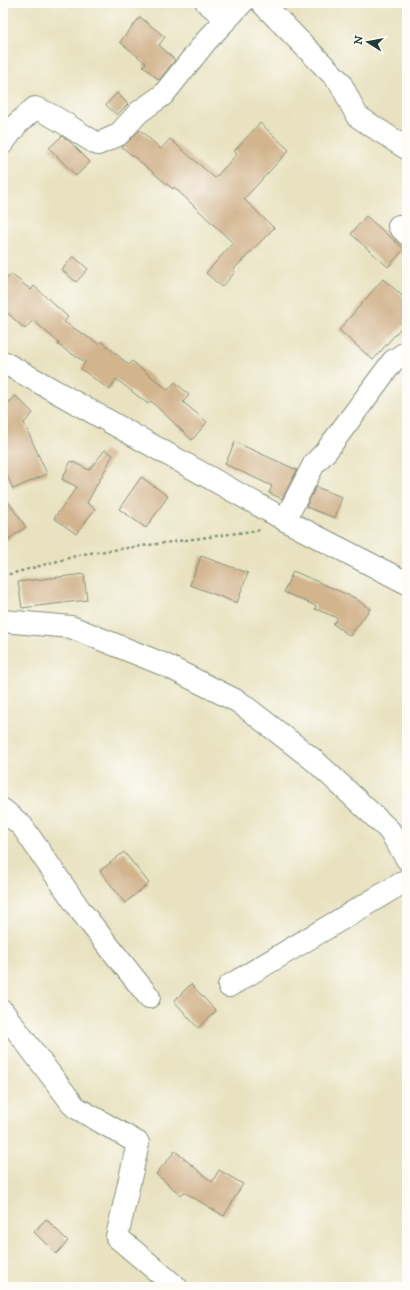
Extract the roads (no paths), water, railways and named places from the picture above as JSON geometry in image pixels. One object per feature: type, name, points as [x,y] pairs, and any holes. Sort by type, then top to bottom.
[{"type":"street","points":[[207,3],[227,19]]},
{"type":"street","points":[[3,143],[17,124],[36,108],[50,113],[79,134],[98,144],[118,135],[140,112],[163,95],[207,40],[242,3]]},
{"type":"street","points":[[262,3],[340,82],[358,116],[406,148],[407,146]]},
{"type":"street","points":[[285,520],[314,464],[327,450],[393,362],[407,352]]},
{"type":"street","points":[[3,362],[285,520],[407,583]]},
{"type":"street","points":[[3,621],[71,627],[165,665],[238,702],[315,761],[389,830],[407,859]]},
{"type":"street","points":[[3,810],[22,826],[80,910],[149,997]]},
{"type":"street","points":[[229,986],[407,880]]},
{"type":"street","points":[[3,1012],[75,1107],[138,1143],[117,1238],[176,1287]]}]
